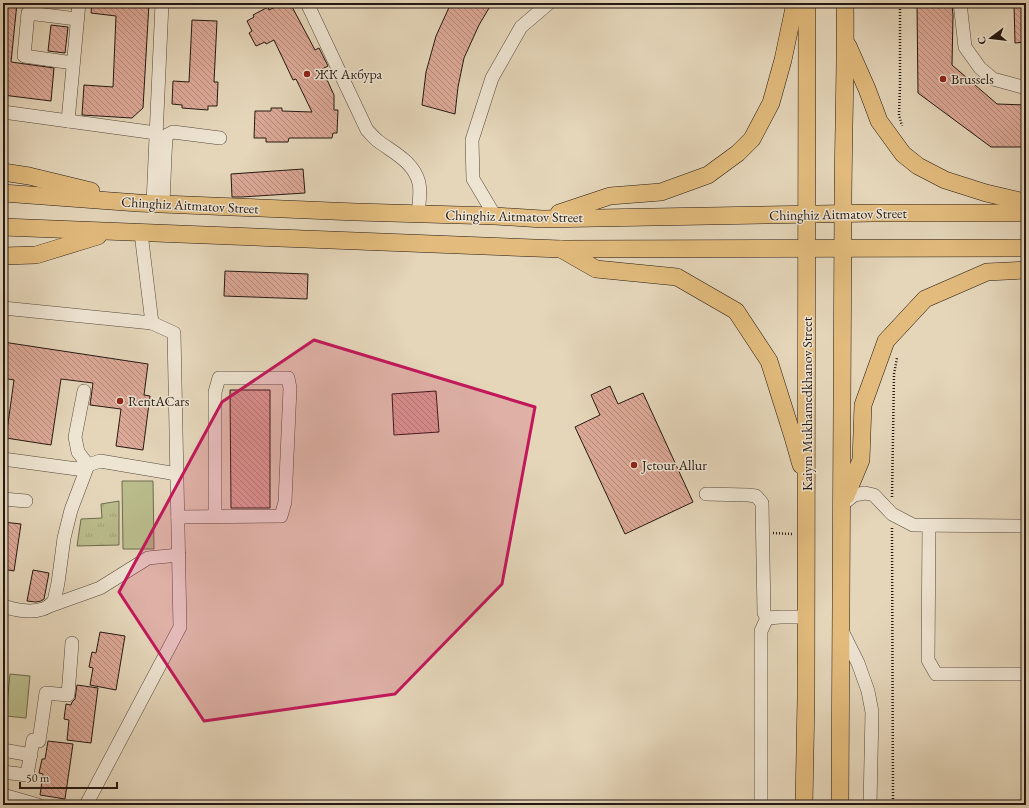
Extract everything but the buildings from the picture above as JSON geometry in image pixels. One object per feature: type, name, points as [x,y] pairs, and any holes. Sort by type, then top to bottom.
[{"type":"main road","points":[[542,219],[610,196],[661,192],[708,175],[738,153],[752,139],[771,103],[783,60],[795,3]]},
{"type":"main road","name":"Kaiym Mukhamedkhanov Street","points":[[804,805],[807,617],[807,3]]},
{"type":"main road","points":[[840,805],[843,504],[843,213],[846,41],[845,3]]},
{"type":"main road","points":[[846,41],[879,121],[903,154],[918,166],[945,180],[986,193],[1020,200],[1026,206]]},
{"type":"main road","points":[[3,172],[29,176],[151,204]]},
{"type":"main road","name":"Chinghiz Aitmatov Street","points":[[3,193],[151,204],[542,219],[843,213],[1026,213]]},
{"type":"main road","name":"Chinghiz Aitmatov Street","points":[[3,227],[561,249],[1026,248]]},
{"type":"main road","points":[[3,256],[36,255],[111,232]]},
{"type":"main road","points":[[561,249],[596,269],[677,277],[736,311],[769,362],[793,437],[807,488]]},
{"type":"main road","points":[[843,504],[861,460],[863,405],[886,341],[925,299],[987,272],[1026,270]]},
{"type":"street","points":[[68,121],[79,3]]},
{"type":"street","points":[[151,204],[162,3]]},
{"type":"street","points":[[307,3],[367,130],[377,140],[406,161],[413,169],[419,183],[420,193],[418,214]]},
{"type":"street","points":[[495,216],[473,179],[472,140],[492,78],[521,27],[548,3]]},
{"type":"street","points":[[960,3],[965,47],[980,68],[993,79],[1026,88]]},
{"type":"street","points":[[73,63],[24,56],[28,13],[77,19]]},
{"type":"street","points":[[3,112],[156,134]]},
{"type":"street","points":[[151,204],[165,155],[167,135],[173,132],[220,138]]},
{"type":"street","points":[[141,233],[152,323]]},
{"type":"street","points":[[3,308],[152,323],[174,332],[180,627],[86,805]]},
{"type":"street","points":[[178,516],[215,516],[281,516],[285,502],[290,388],[288,378],[219,378],[215,392],[215,516]]},
{"type":"street","points":[[84,391],[75,437],[78,452],[88,465]]},
{"type":"street","points":[[3,459],[77,469],[100,461],[177,474]]},
{"type":"street","points":[[44,609],[54,601],[64,538],[71,510],[88,465]]},
{"type":"street","points":[[843,504],[854,495],[865,493],[874,495],[892,514],[913,525],[1026,526]]},
{"type":"street","points":[[706,494],[756,496],[762,503],[764,613],[767,618]]},
{"type":"street","points":[[3,499],[26,501]]},
{"type":"street","points":[[929,526],[928,660],[936,674],[1026,674]]},
{"type":"street","points":[[3,606],[19,610],[44,609],[100,588],[148,558],[178,556]]},
{"type":"street","points":[[767,618],[807,617]]},
{"type":"street","points":[[761,805],[761,631],[767,618]]},
{"type":"street","points":[[842,629],[858,663],[868,691],[871,705],[870,805]]},
{"type":"street","points":[[3,772],[27,775],[33,740],[39,741],[46,693],[68,695],[72,643]]},
{"type":"street","points":[[3,750],[30,755]]},
{"type":"street","points":[[3,795],[38,805]]},
{"type":"path","points":[[900,3],[899,115],[901,126],[906,132]]},
{"type":"path","points":[[893,805],[892,454],[894,374],[897,358]]},
{"type":"path","points":[[763,533],[807,534]]},
{"type":"highlighted area","points":[[314,340],[535,407],[502,584],[395,694],[204,721],[119,592],[222,402]]},
{"type":"green space","points":[[122,481],[153,481],[154,549],[123,549]]},
{"type":"green space","points":[[119,501],[119,545],[77,546],[81,519],[102,518],[101,504]]},
{"type":"green space","points":[[10,674],[30,676],[26,718],[6,716]]},
{"type":"place","name":"ЖК Акбура","points":[[307,74]]},
{"type":"place","name":"Brussels","points":[[943,79]]},
{"type":"place","name":"RentACars","points":[[120,401]]},
{"type":"place","name":"Jetour Allur","points":[[634,465]]}]
